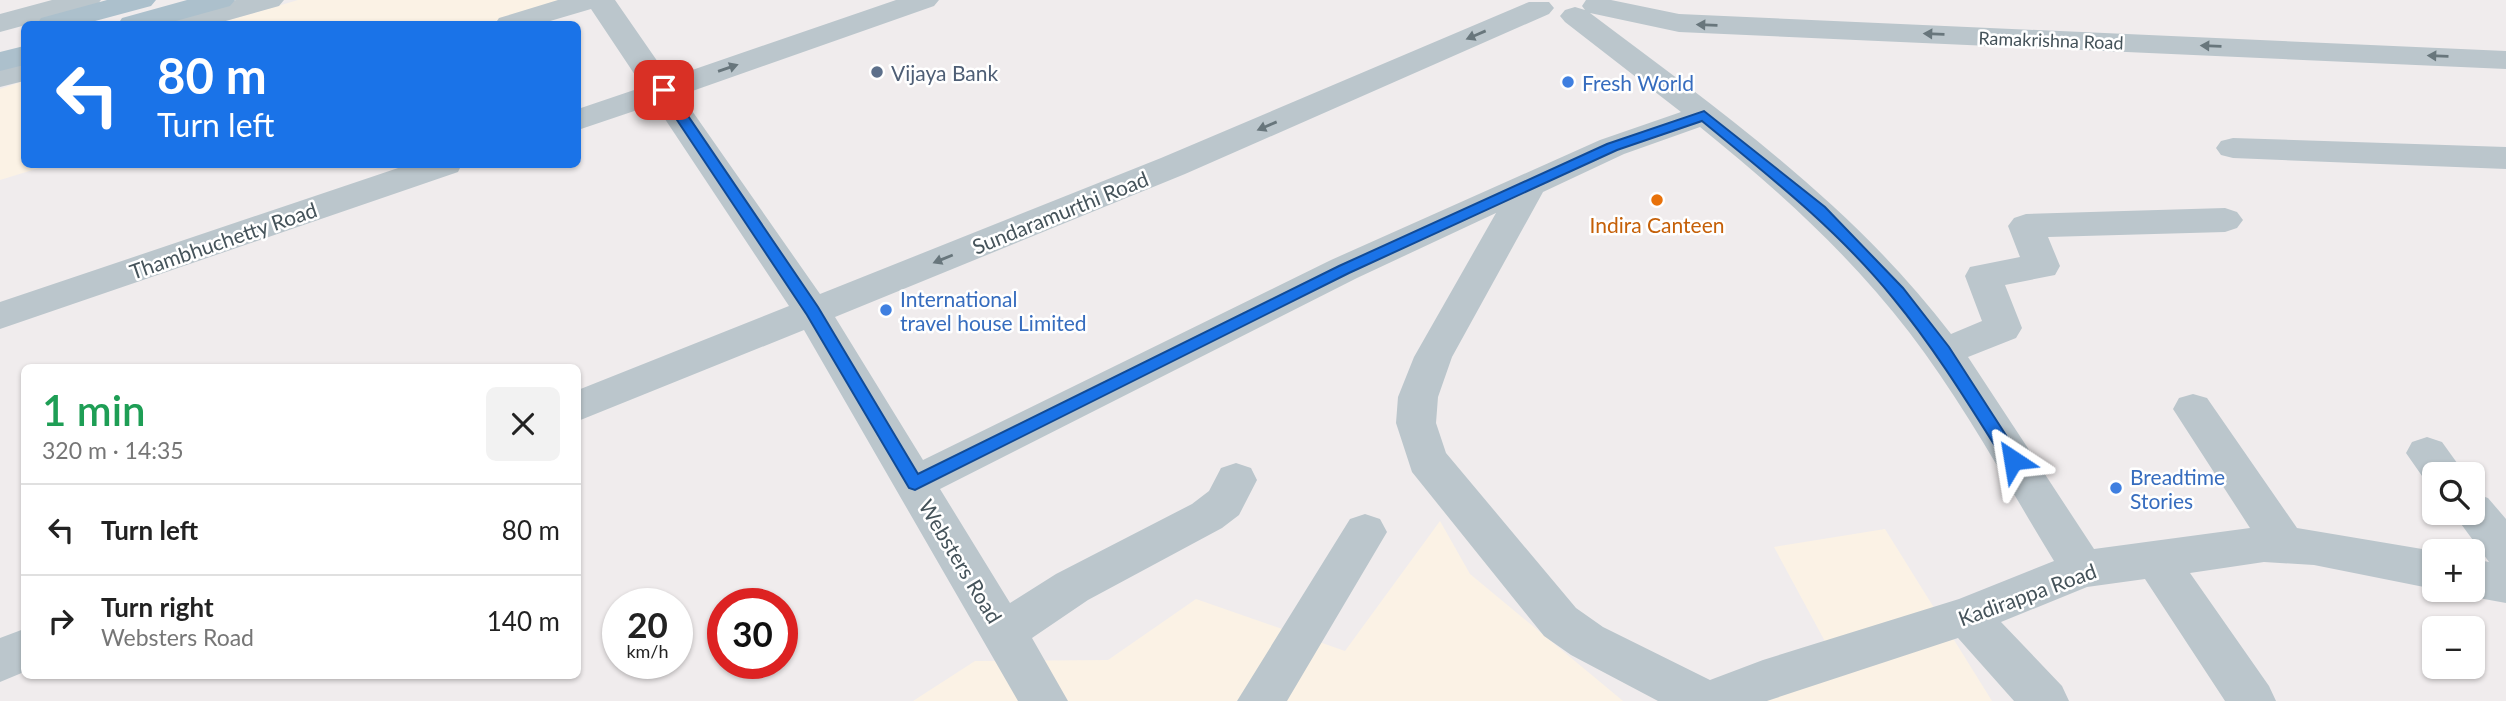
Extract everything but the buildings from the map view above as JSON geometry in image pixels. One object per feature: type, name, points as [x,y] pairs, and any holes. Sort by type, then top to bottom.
[{"type":"main road","points":[[63,21],[141,0]]},
{"type":"main road","points":[[144,21],[220,0]]},
{"type":"main road","points":[[0,39],[21,33]]},
{"type":"main road","points":[[0,62],[21,56]]},
{"type":"street","points":[[0,23],[86,0]]},
{"type":"street","points":[[195,21],[269,0]]},
{"type":"street","points":[[520,21],[589,0]]},
{"type":"street","name":"Websters Road","points":[[600,0],[664,90],[812,311],[1044,701]]},
{"type":"street","points":[[581,119],[924,0]]},
{"type":"street","name":"Ramakrishna Road","points":[[1535,4],[1555,15],[1590,7],[1679,23],[2500,65]]},
{"type":"street","name":"Sundaramurthi Road","points":[[581,405],[1173,166],[1535,4]]},
{"type":"street","points":[[1590,7],[1704,115],[1786,181],[1849,240],[1897,292],[1943,352],[2083,569]]},
{"type":"street","points":[[0,78],[21,72]]},
{"type":"street","points":[[915,483],[1344,269],[1612,147],[1704,115]]},
{"type":"street","points":[[2234,148],[2506,158]]},
{"type":"street","name":"Thambhuchetty Road","points":[[0,316],[434,168]]},
{"type":"street","points":[[1529,186],[1433,358],[1418,397],[1416,423],[1419,441],[1427,460],[1560,622],[1587,641],[1704,701]]},
{"type":"street","points":[[1943,352],[2003,328],[1983,276],[2042,266],[2026,226],[2225,220]]},
{"type":"street","points":[[2193,409],[2285,545]]},
{"type":"street","points":[[1003,632],[1072,587],[1207,516],[1224,503],[1236,480]]},
{"type":"street","points":[[2485,525],[2506,551]]},
{"type":"street","points":[[1261,701],[1366,532]]},
{"type":"street","name":"Kadirappa Road","points":[[1713,701],[1763,681],[1966,616],[2083,569],[2264,544],[2314,547],[2422,568]]},
{"type":"street","points":[[2156,559],[2252,701]]},
{"type":"street","points":[[2485,580],[2506,584]]},
{"type":"street","points":[[1966,616],[2045,701]]},
{"type":"street","points":[[0,661],[21,650]]},
{"type":"shaded area","points":[[298,0],[564,0],[498,21],[226,21]]},
{"type":"shaded area","points":[[21,82],[21,168],[39,168],[0,180],[0,89]]},
{"type":"shaded area","points":[[1440,521],[1470,574],[1623,701],[913,701],[975,661],[1108,660],[1196,599],[1345,651]]},
{"type":"shaded area","points":[[1885,529],[1992,701],[1693,701],[1828,647],[1774,547]]},
{"type":"place","name":"Vijaya Bank","points":[[877,72]]},
{"type":"place","name":"Fresh World","points":[[1568,82]]},
{"type":"place","name":"Indira Canteen","points":[[1657,200]]},
{"type":"place","name":"International travel house Limited","points":[[886,310]]},
{"type":"place","name":"Breadtime Stories","points":[[2116,488]]},
{"type":"route","points":[[664,90],[812,311],[915,483],[1344,269],[1612,147],[1704,115],[1820,211],[1897,292],[1943,352],[2013,460]]}]
